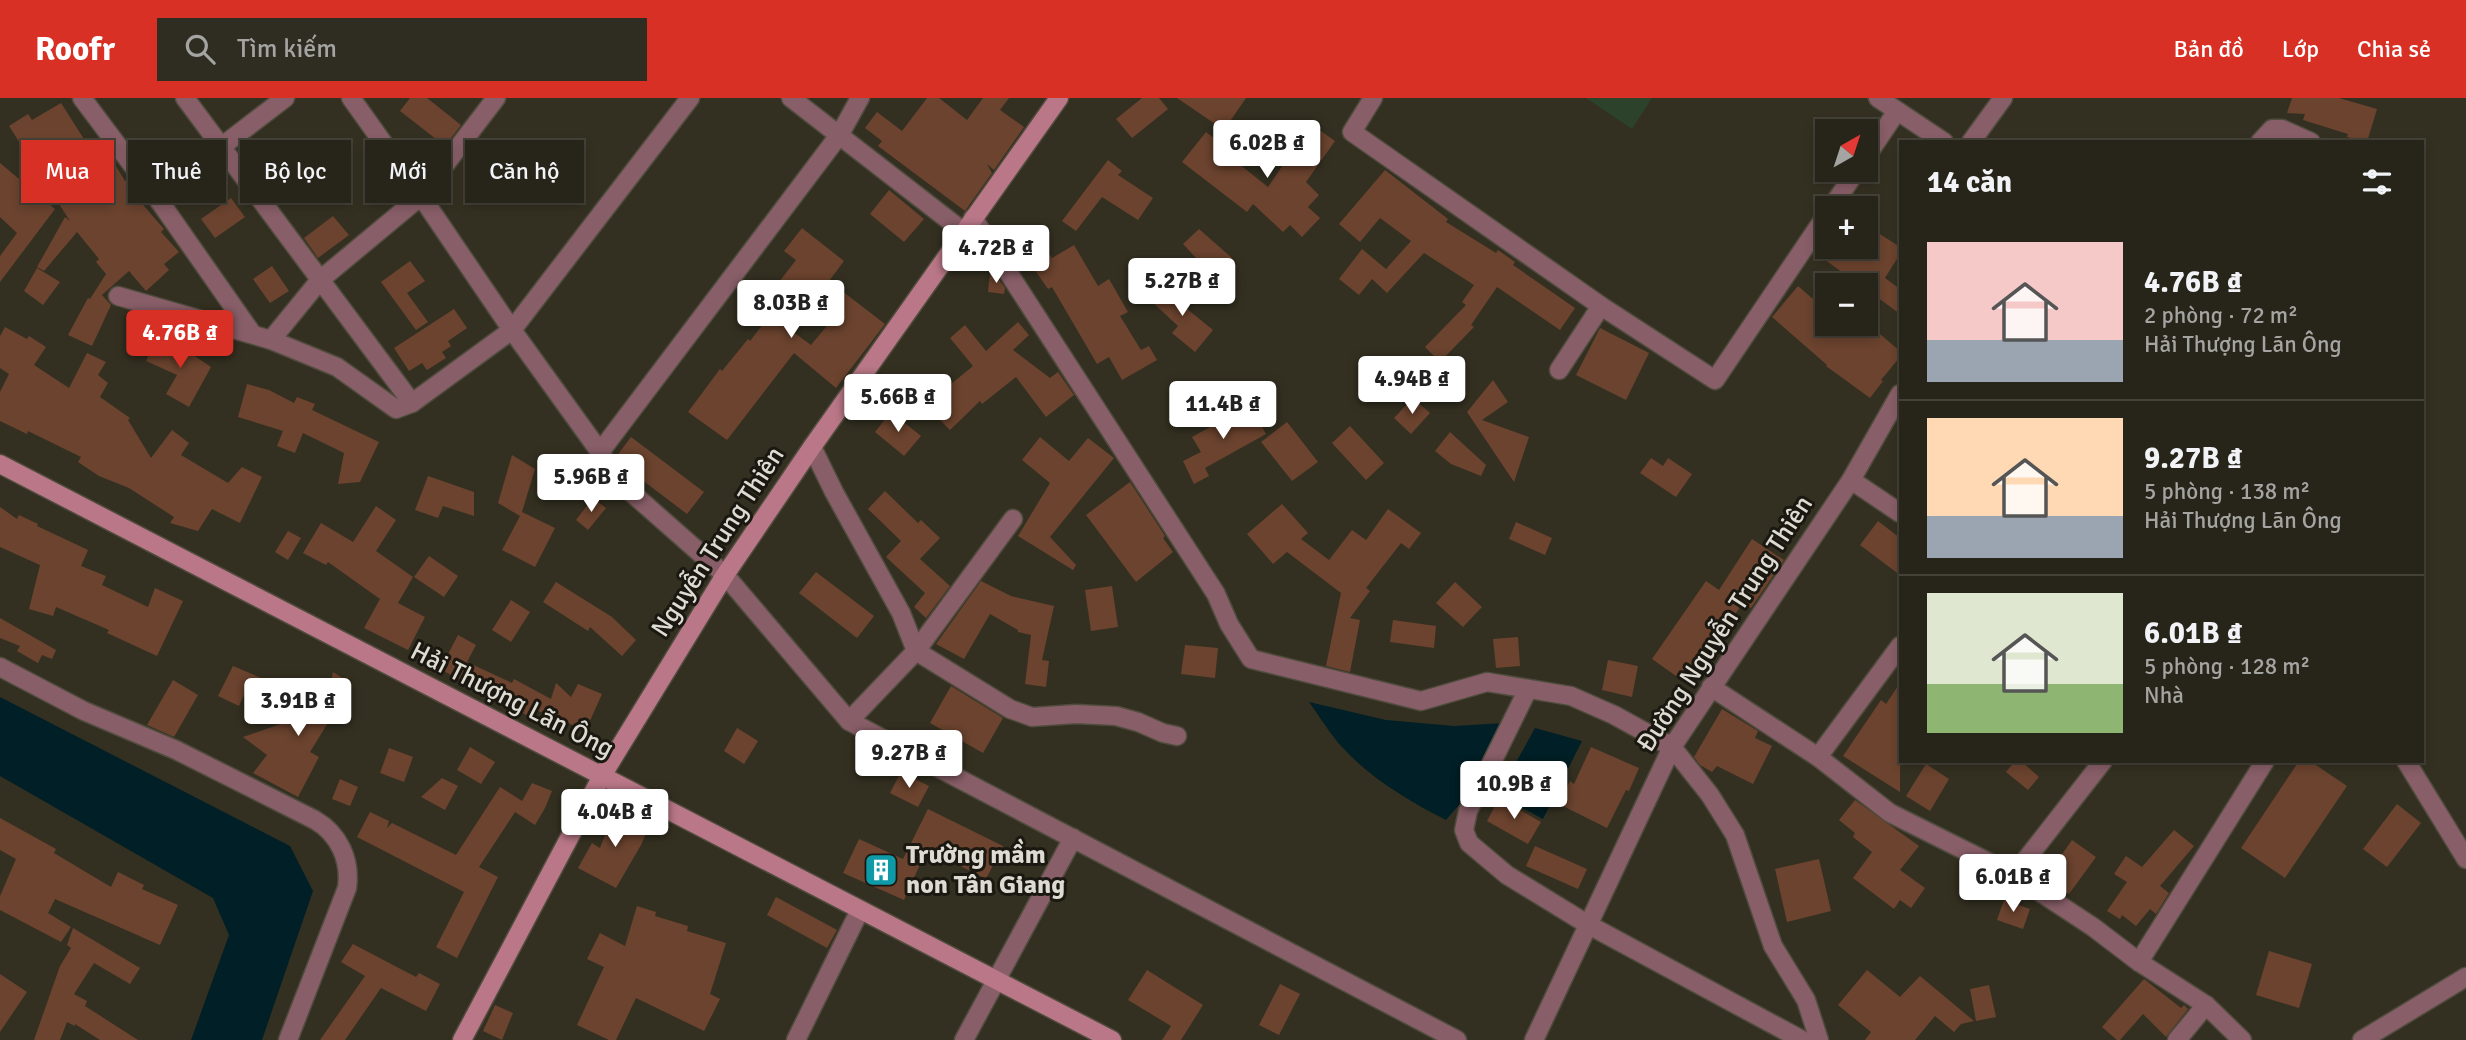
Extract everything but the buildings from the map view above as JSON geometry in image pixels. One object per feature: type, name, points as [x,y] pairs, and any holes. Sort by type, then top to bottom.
[{"type":"street","points":[[82,98],[128,159]]},
{"type":"street","points":[[184,98],[216,140]]},
{"type":"street","points":[[226,143],[285,98]]},
{"type":"street","points":[[351,98],[381,140]]},
{"type":"street","points":[[451,157],[496,98]]},
{"type":"street","points":[[118,296],[251,332],[271,340],[337,368],[396,409],[412,403],[512,330],[690,98]]},
{"type":"street","points":[[791,98],[968,225],[1216,594],[1229,625],[1251,659],[1422,701],[1487,682],[1571,696],[1614,715],[1672,747],[1710,795],[1735,835],[1773,946],[1806,1000],[1819,1040]]},
{"type":"street","points":[[600,452],[839,134],[860,98]]},
{"type":"street","name":"Nguyễn Trung Thiên","points":[[463,1040],[602,776],[725,575],[812,447],[1059,98]]},
{"type":"street","points":[[1373,98],[1352,132],[1601,306],[1715,380],[1815,232]]},
{"type":"street","points":[[1878,98],[1941,140]]},
{"type":"street","points":[[1972,140],[2003,98]]},
{"type":"street","points":[[1878,140],[1897,111]]},
{"type":"street","points":[[2262,140],[2272,129],[2282,129],[2307,140]]},
{"type":"street","points":[[226,154],[412,403]]},
{"type":"street","points":[[161,203],[251,332]]},
{"type":"street","points":[[271,340],[320,280],[413,203]]},
{"type":"street","points":[[426,203],[512,330],[600,452],[616,479],[725,575],[849,721],[1457,1040]]},
{"type":"street","points":[[1559,370],[1601,306]]},
{"type":"street","name":"Đường Nguyễn Trung Thiên","points":[[1534,1040],[1672,747],[1851,480],[1899,396]]},
{"type":"street","points":[[812,447],[901,613],[916,652],[1010,709],[1032,717],[1076,714],[1116,716],[1177,736]]},
{"type":"street","name":"Hải Thượng Lãn Ông","points":[[0,464],[1112,1040]]},
{"type":"street","points":[[1851,480],[1899,512]]},
{"type":"street","points":[[849,721],[916,652],[1013,519]]},
{"type":"street","points":[[1818,757],[1899,647]]},
{"type":"street","points":[[0,667],[84,711],[176,750],[315,820],[330,830],[338,840],[348,871],[347,887],[288,1040]]},
{"type":"street","points":[[1711,687],[1818,757],[1890,813],[2014,875],[2093,927],[2138,962],[2206,1005],[2242,1040]]},
{"type":"street","points":[[1528,689],[1468,811],[1465,835],[1478,853],[1507,875],[1587,924],[1802,1040]]},
{"type":"street","points":[[2014,875],[2101,763]]},
{"type":"street","points":[[2138,962],[2264,763]]},
{"type":"street","points":[[2407,763],[2466,859]]},
{"type":"street","points":[[964,1040],[1073,838]]},
{"type":"street","points":[[796,1040],[860,910]]},
{"type":"street","points":[[2362,1040],[2466,976]]},
{"type":"street","points":[[2177,1040],[2206,1005]]},
{"type":"green space","points":[[1586,98],[1652,98],[1632,129]]},
{"type":"water","points":[[0,697],[290,846],[313,891],[262,1040],[191,1040],[229,935],[213,898],[0,776]]},
{"type":"water","points":[[1309,702],[1386,720],[1454,726],[1504,723],[1459,805],[1446,820],[1404,797],[1353,759]]},
{"type":"water","points":[[1535,728],[1582,741],[1543,819],[1498,795]]},
{"type":"place","name":"Trường mầm non Tân Giang","points":[[881,870]]}]
